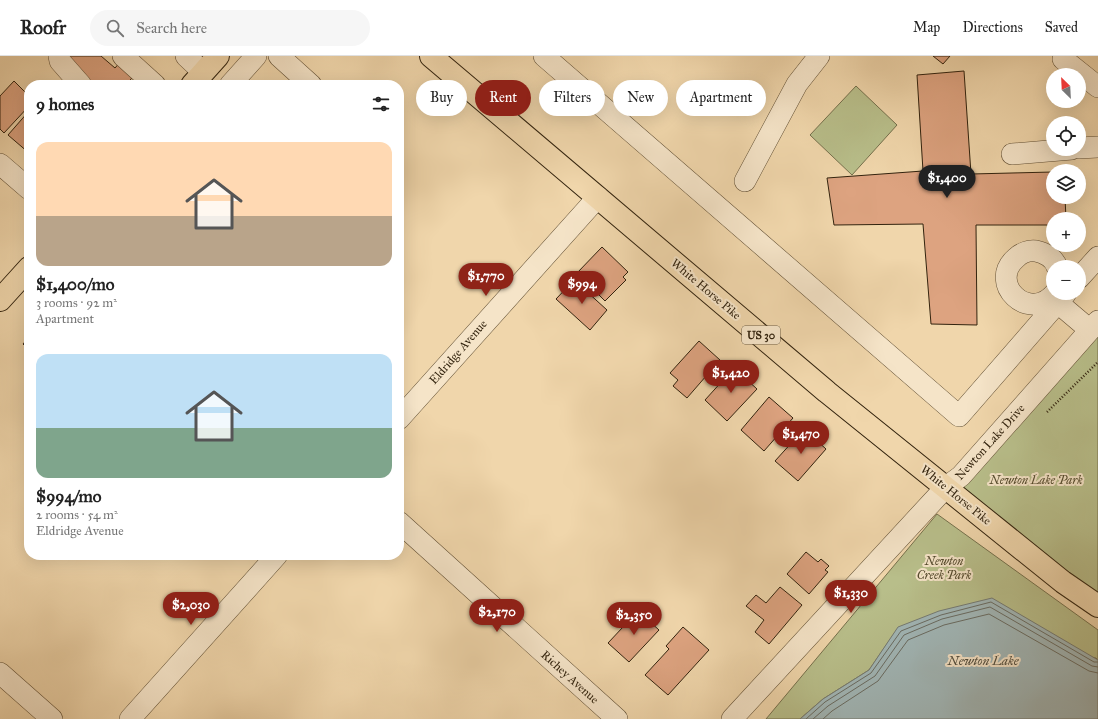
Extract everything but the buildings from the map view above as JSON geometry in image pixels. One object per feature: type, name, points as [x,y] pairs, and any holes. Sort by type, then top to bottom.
[{"type":"main road","points":[[198,78],[218,56]]},
{"type":"main road","name":"White Horse Pike","points":[[431,56],[827,392],[1063,582],[1098,606]]},
{"type":"main road","points":[[0,300],[24,274]]},
{"type":"street","points":[[59,56],[60,61],[77,80]]},
{"type":"street","points":[[123,56],[149,80]]},
{"type":"street","points":[[186,56],[198,78]]},
{"type":"street","points":[[234,80],[256,56]]},
{"type":"street","points":[[279,56],[306,80]]},
{"type":"street","points":[[544,56],[959,416],[1055,300]]},
{"type":"street","points":[[745,181],[798,84],[819,56]]},
{"type":"street","points":[[1063,59],[1098,87]]},
{"type":"street","points":[[1086,148],[1098,147]]},
{"type":"street","points":[[1012,154],[1046,151]]},
{"type":"street","points":[[0,164],[24,185]]},
{"type":"street","name":"Eldridge Avenue","points":[[404,413],[598,197]]},
{"type":"street","points":[[1049,300],[1035,304],[1027,304],[1012,295],[1006,279],[1007,270],[1011,262],[1017,256],[1025,252],[1034,251],[1043,253],[1051,257],[1053,260]]},
{"type":"street","points":[[1086,270],[1098,257]]},
{"type":"street","points":[[1061,300],[1094,325]]},
{"type":"street","name":"Newton Lake Drive","points":[[732,719],[946,487],[961,476],[1094,325]]},
{"type":"street","name":"Richey Avenue","points":[[404,527],[617,719]]},
{"type":"street","points":[[130,719],[271,560]]},
{"type":"street","points":[[0,673],[52,719]]},
{"type":"path","points":[[1045,414],[1098,362]]},
{"type":"green space","points":[[856,86],[897,125],[852,175],[810,135]]},
{"type":"green space","name":"Newton Lake Park","points":[[1098,319],[1098,606],[946,487]]},
{"type":"green space","name":"Newton Creek Park","points":[[937,514],[1098,630],[1098,660],[1096,658],[898,628],[869,670],[823,699],[800,719],[766,719]]},
{"type":"water","name":"Newton Lake","points":[[992,598],[1098,660],[1098,719],[800,719],[823,699],[869,670],[898,627],[939,611]]}]
